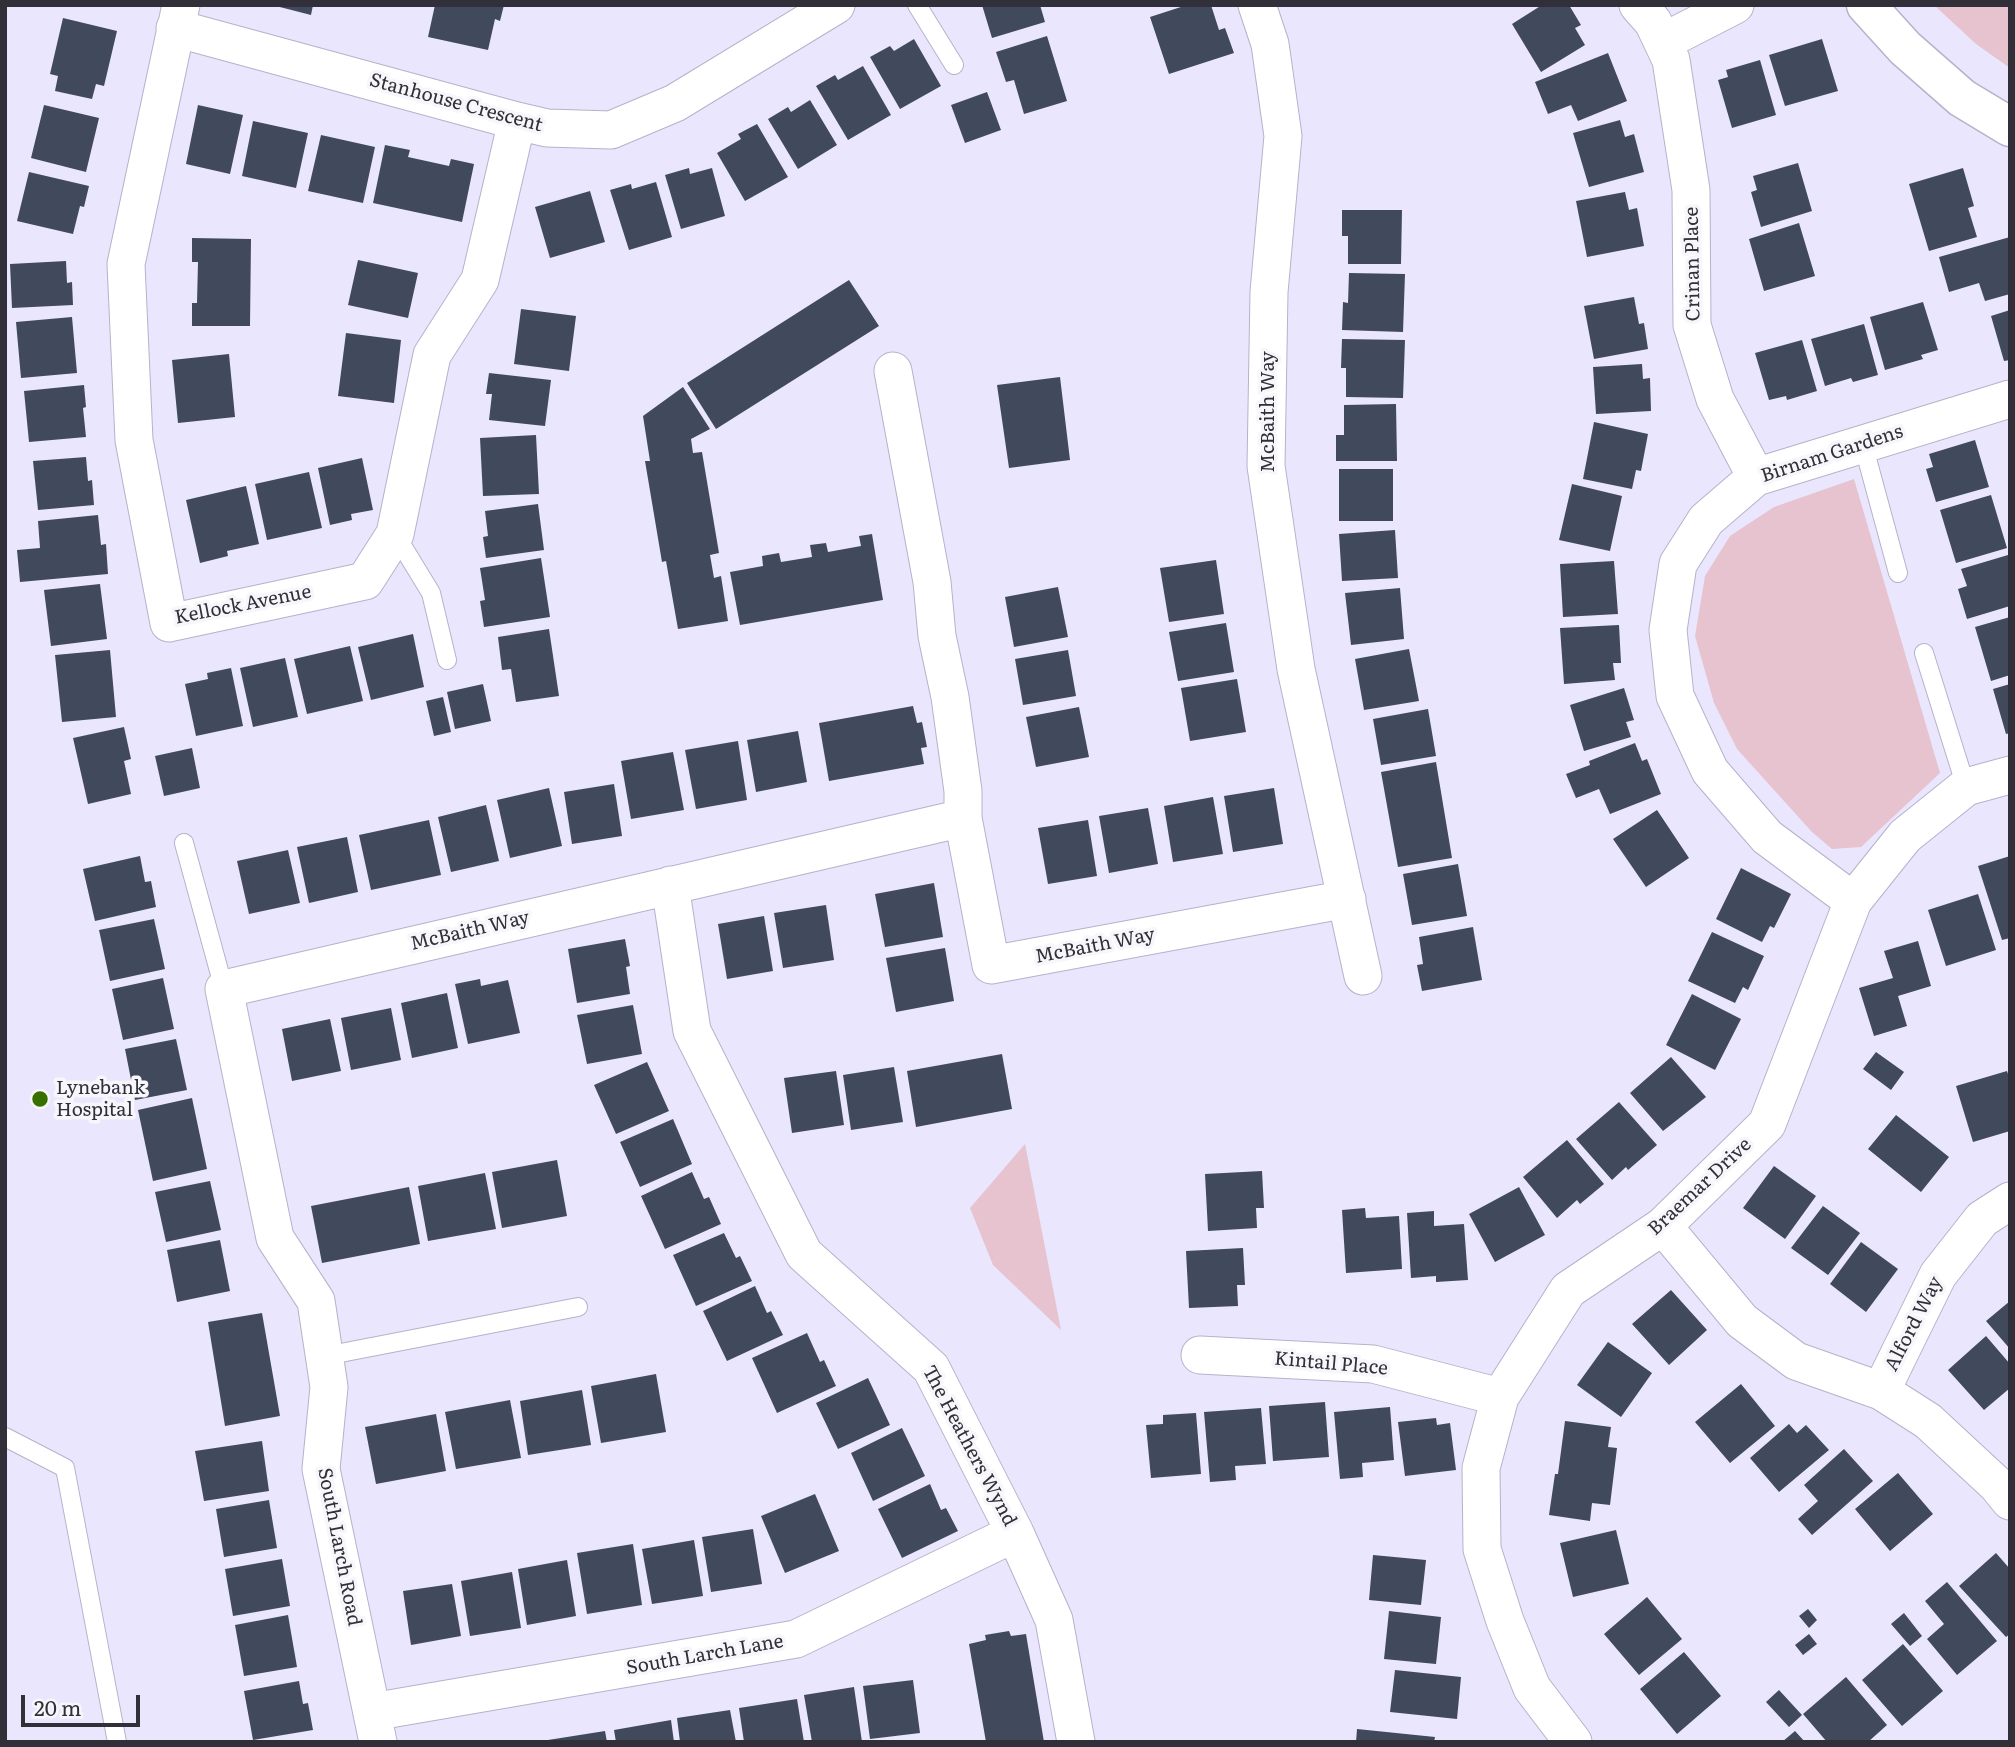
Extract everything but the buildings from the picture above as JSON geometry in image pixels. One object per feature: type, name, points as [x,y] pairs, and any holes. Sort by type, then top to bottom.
[{"type":"street","name":"Stanhouse Crescent","points":[[178,16],[517,121],[547,128],[611,130],[675,103],[836,5]]},
{"type":"street","name":"McBaith Way","points":[[1257,5],[1270,44],[1283,136],[1269,292],[1266,466],[1296,669],[1363,976]]},
{"type":"street","name":"Crinan Place","points":[[1638,5],[1653,22],[1671,60],[1691,190],[1692,325],[1715,399],[1756,477]]},
{"type":"street","points":[[1663,42],[1735,5]]},
{"type":"street","points":[[1866,5],[1905,48],[1962,99],[2010,127]]},
{"type":"street","name":"Kellock Avenue","points":[[178,16],[126,264],[134,440],[169,623],[365,581],[395,534],[432,355],[480,280],[517,121]]},
{"type":"street","name":"McBaith Way","points":[[893,371],[932,582],[937,636],[950,697],[963,791],[964,818],[991,965],[1346,899]]},
{"type":"street","name":"Birnam Gardens","points":[[1853,901],[1767,837],[1710,771],[1675,696],[1668,630],[1678,564],[1706,520],[1756,477],[2010,399]]},
{"type":"street","name":"Braemar Drive","points":[[1573,1742],[1532,1688],[1504,1622],[1482,1549],[1482,1468],[1500,1397],[1569,1290],[1663,1226],[1767,1124],[1853,901],[1905,836],[1966,787],[2010,775]]},
{"type":"street","name":"McBaith Way","points":[[224,989],[964,818]]},
{"type":"street","name":"The Heathers Wynd","points":[[670,885],[692,1031],[804,1254],[931,1368],[1015,1532],[1054,1620],[1076,1742]]},
{"type":"street","name":"South Larch Road","points":[[224,989],[275,1238],[316,1301],[329,1387],[321,1469],[375,1727]]},
{"type":"street","name":"Alford Way","points":[[1881,1391],[1938,1275],[1982,1219],[2010,1201]]},
{"type":"street","points":[[1663,1226],[1742,1321],[1796,1361],[1881,1391],[1928,1421],[1997,1485],[2010,1501]]},
{"type":"street","name":"Kintail Place","points":[[1200,1355],[1373,1364],[1500,1397]]},
{"type":"street","name":"South Larch Lane","points":[[375,1727],[796,1639],[1015,1532]]},
{"type":"lane","points":[[917,5],[954,65]]},
{"type":"lane","points":[[1863,444],[1898,573]]},
{"type":"lane","points":[[395,534],[430,593],[447,660]]},
{"type":"lane","points":[[1924,653],[1966,787]]},
{"type":"lane","points":[[184,843],[224,989]]},
{"type":"lane","points":[[326,1356],[578,1307]]},
{"type":"lane","points":[[5,1437],[65,1468],[117,1742]]},
{"type":"shaded area","points":[[1934,5],[2010,5],[2010,68],[1976,44]]},
{"type":"shaded area","points":[[1854,479],[1940,773],[1861,847],[1832,849],[1812,832],[1737,749],[1714,703],[1695,636],[1705,576],[1730,536],[1774,507]]},
{"type":"shaded area","points":[[1025,1144],[1061,1330],[993,1265],[970,1208]]},
{"type":"place","name":"Lynebank Hospital","points":[[40,1099]]}]
